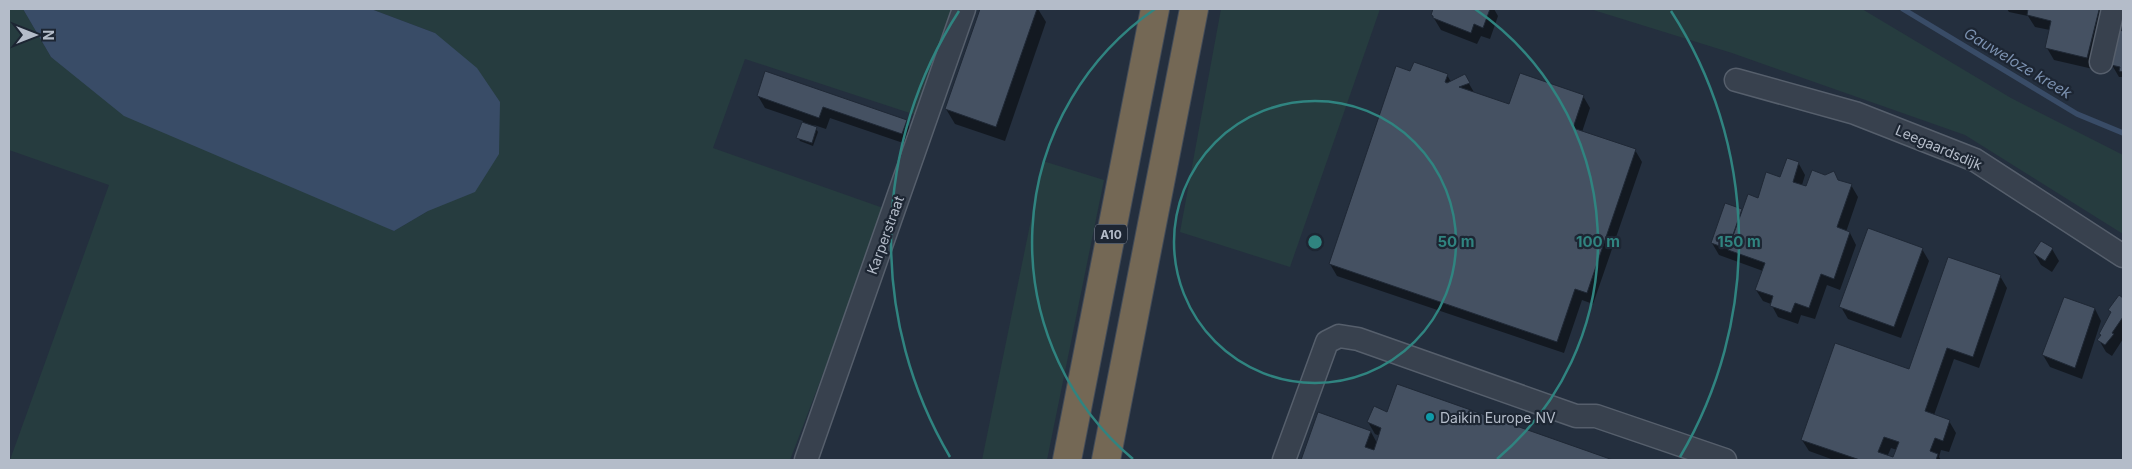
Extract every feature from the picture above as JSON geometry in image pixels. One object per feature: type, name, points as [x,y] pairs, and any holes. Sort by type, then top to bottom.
[{"type":"highway","name":"A10","points":[[1067,460],[1155,9]]},
{"type":"highway","points":[[1106,460],[1194,9]]},
{"type":"street","name":"Karperstraat","points":[[806,460],[964,9]]},
{"type":"street","points":[[2101,62],[2113,9]]},
{"type":"street","name":"Leegaardsdijk","points":[[1736,80],[1855,114],[1975,160],[2123,256]]},
{"type":"street","points":[[1284,460],[1327,342],[1339,336],[1358,339],[1576,416],[1596,416],[1725,460]]},
{"type":"green space","points":[[9,9],[23,9],[51,57],[394,231],[428,211],[435,33],[371,9],[956,9],[919,116],[745,59],[713,148],[886,209],[790,460],[10,460],[109,185],[9,150]]},
{"type":"green space","points":[[1221,9],[1380,9],[1290,267],[1180,232]]},
{"type":"green space","points":[[1590,9],[1862,9],[2011,98],[2123,155],[2123,234],[1965,135],[1732,53]]},
{"type":"green space","points":[[1043,161],[1104,180],[1047,460],[982,460]]},
{"type":"water","points":[[23,9],[371,9],[435,33],[477,68],[500,102],[499,154],[475,192],[428,211],[394,231],[124,116],[51,57]]},
{"type":"building","points":[[980,9],[1037,9],[996,127],[945,109]]},
{"type":"building","points":[[1433,9],[1490,9],[1483,28],[1474,24],[1471,33],[1433,18],[1431,15]]},
{"type":"building","points":[[2028,9],[2102,9],[2102,11],[2099,10],[2087,58],[2045,48],[2051,21],[2027,15]]},
{"type":"building","points":[[2119,30],[2123,31],[2123,72],[2119,71],[2120,67],[2111,65]]},
{"type":"building","points":[[1414,62],[1448,74],[1445,82],[1447,83],[1465,74],[1470,83],[1459,87],[1509,104],[1520,73],[1584,95],[1573,128],[1636,149],[1587,293],[1575,289],[1557,342],[1329,264],[1396,66],[1410,71]]},
{"type":"building","points":[[765,71],[907,120],[902,134],[823,107],[819,118],[757,96]]},
{"type":"building","points":[[802,122],[817,127],[812,143],[796,138]]},
{"type":"building","points":[[1787,158],[1799,162],[1793,182],[1806,186],[1812,170],[1825,175],[1834,171],[1838,180],[1852,184],[1837,227],[1850,232],[1834,279],[1821,274],[1809,308],[1795,303],[1791,313],[1770,306],[1773,296],[1755,290],[1765,263],[1728,250],[1748,194],[1758,198],[1766,172],[1780,177]]},
{"type":"building","points":[[1725,203],[1742,209],[1728,249],[1711,243]]},
{"type":"building","points":[[1868,228],[1923,248],[1894,327],[1839,307]]},
{"type":"building","points":[[2041,241],[2053,248],[2045,261],[2033,253]]},
{"type":"building","points":[[1948,257],[2001,275],[1973,357],[1947,348],[1925,411],[1950,420],[1943,441],[1935,438],[1930,451],[1938,454],[1936,460],[1860,460],[1801,440],[1835,343],[1909,369]],"holes":[[[1884,437],[1899,442],[1893,457],[1878,452]]]},
{"type":"building","points":[[2119,295],[2123,298],[2123,317],[2112,333],[2114,334],[2105,345],[2097,340],[2111,312],[2108,310]]},
{"type":"building","points":[[2064,297],[2095,308],[2075,368],[2042,355]]},
{"type":"building","name":"Daikin Europe NV","points":[[1397,384],[1613,460],[1301,460],[1318,412],[1371,431],[1365,447],[1374,450],[1381,428],[1367,422],[1374,406],[1387,412]]},
{"type":"waterway","name":"Gauweloze kreek","points":[[1903,9],[2077,114],[2123,133]]},
{"type":"place","name":"Daikin Europe NV","points":[[1430,417]]}]
